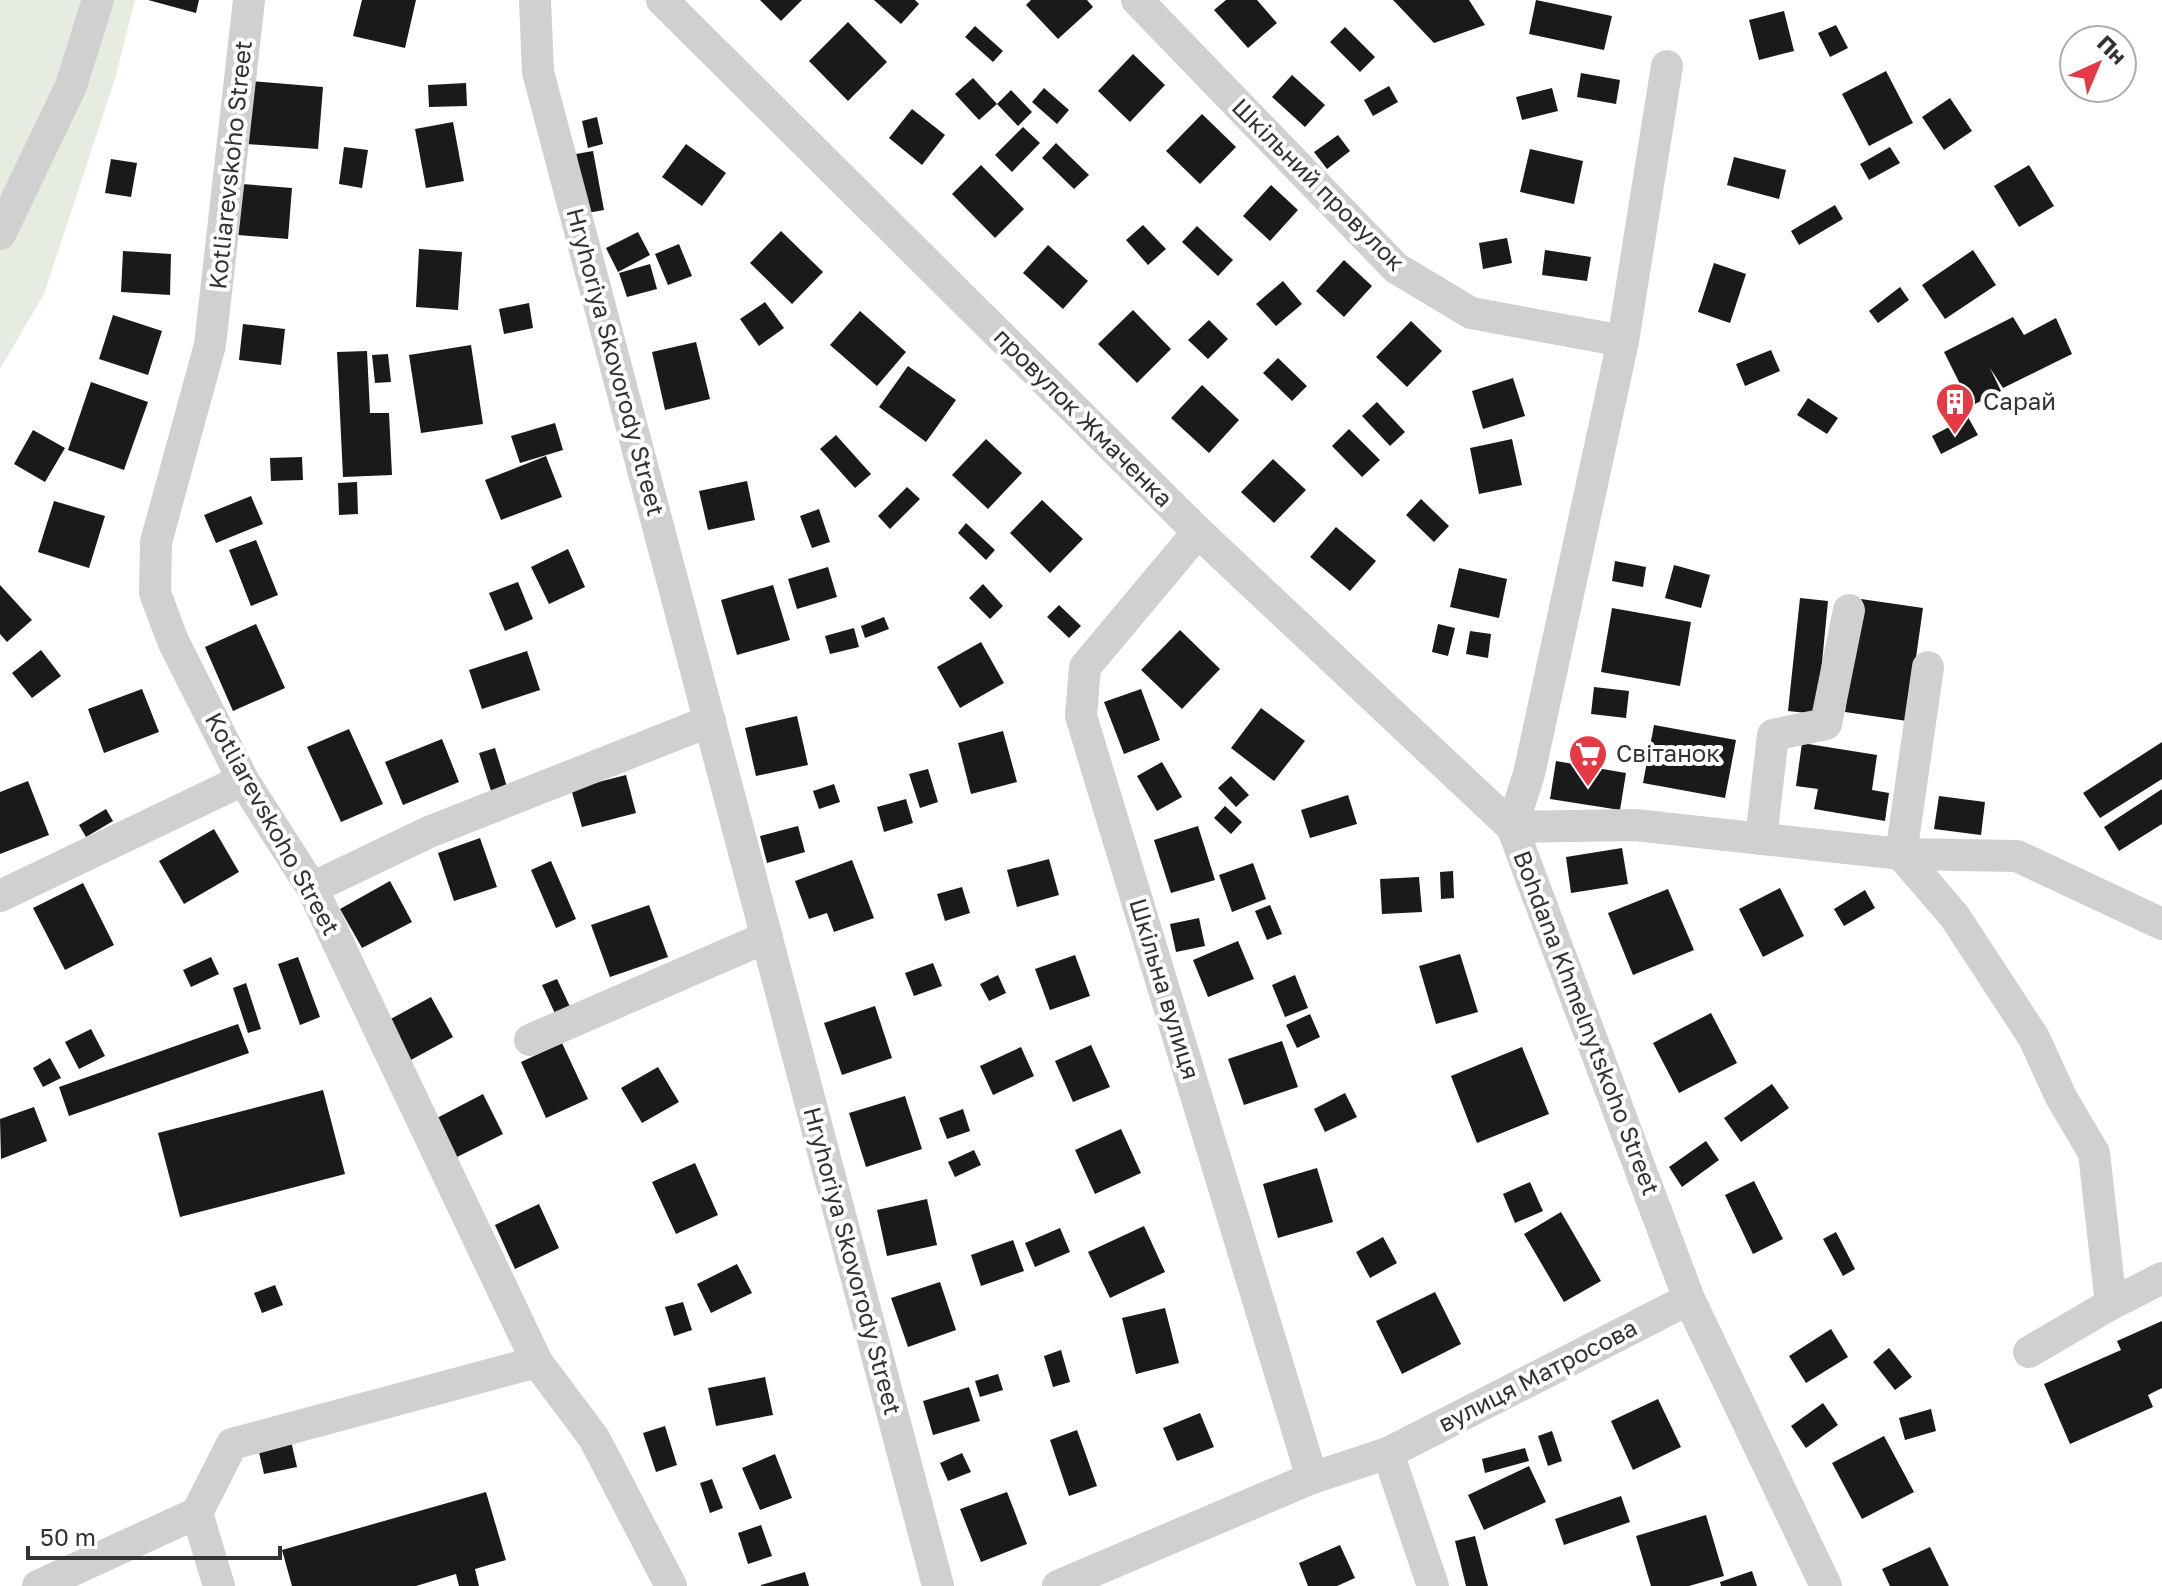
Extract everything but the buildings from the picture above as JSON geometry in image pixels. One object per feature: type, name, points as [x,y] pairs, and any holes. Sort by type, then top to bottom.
[{"type":"street","points":[[0,234],[71,86],[98,0]]},
{"type":"street","name":"Kotliarevskoho Street","points":[[249,0],[210,345],[156,542],[155,593],[173,641],[243,780],[312,888],[537,1362],[594,1438],[671,1586]]},
{"type":"street","name":"Hryhoriya Skovorody Street","points":[[535,0],[538,72],[938,1586]]},
{"type":"street","name":"провулок Жмаченка","points":[[662,0],[1198,532],[1512,827]]},
{"type":"street","name":"Шкільний провулок","points":[[1137,0],[1396,268],[1471,313],[1623,341]]},
{"type":"street","name":"Bohdana Khmelnytskoho Street","points":[[1667,66],[1623,341],[1529,774],[1512,827],[1689,1299],[1826,1586]]},
{"type":"street","name":"Шкільна вулиця","points":[[1198,532],[1085,667],[1081,716],[1312,1478]]},
{"type":"street","points":[[1761,839],[1773,735],[1826,724],[1849,610]]},
{"type":"street","points":[[1928,667],[1901,854],[1955,917],[2034,1038],[2061,1097],[2094,1153],[2111,1304]]},
{"type":"street","points":[[312,888],[429,832],[710,721]]},
{"type":"street","points":[[0,896],[243,780]]},
{"type":"street","points":[[1512,827],[1635,825],[1901,854],[2017,856],[2162,924]]},
{"type":"street","points":[[530,1040],[767,937]]},
{"type":"street","points":[[2029,1352],[2162,1278]]},
{"type":"street","name":"вулиця Матросова","points":[[1312,1478],[1388,1453],[1689,1299]]},
{"type":"street","points":[[38,1586],[197,1513],[232,1444],[537,1362]]},
{"type":"street","points":[[1388,1453],[1433,1586]]},
{"type":"street","points":[[1058,1586],[1312,1478]]},
{"type":"street","points":[[197,1513],[219,1586]]},
{"type":"shaded area","points":[[0,0],[135,0],[115,79],[44,294],[0,369]]},
{"type":"place","name":"Сарай","points":[[1955,436]]},
{"type":"place","name":"Світанок","points":[[1588,788]]}]
